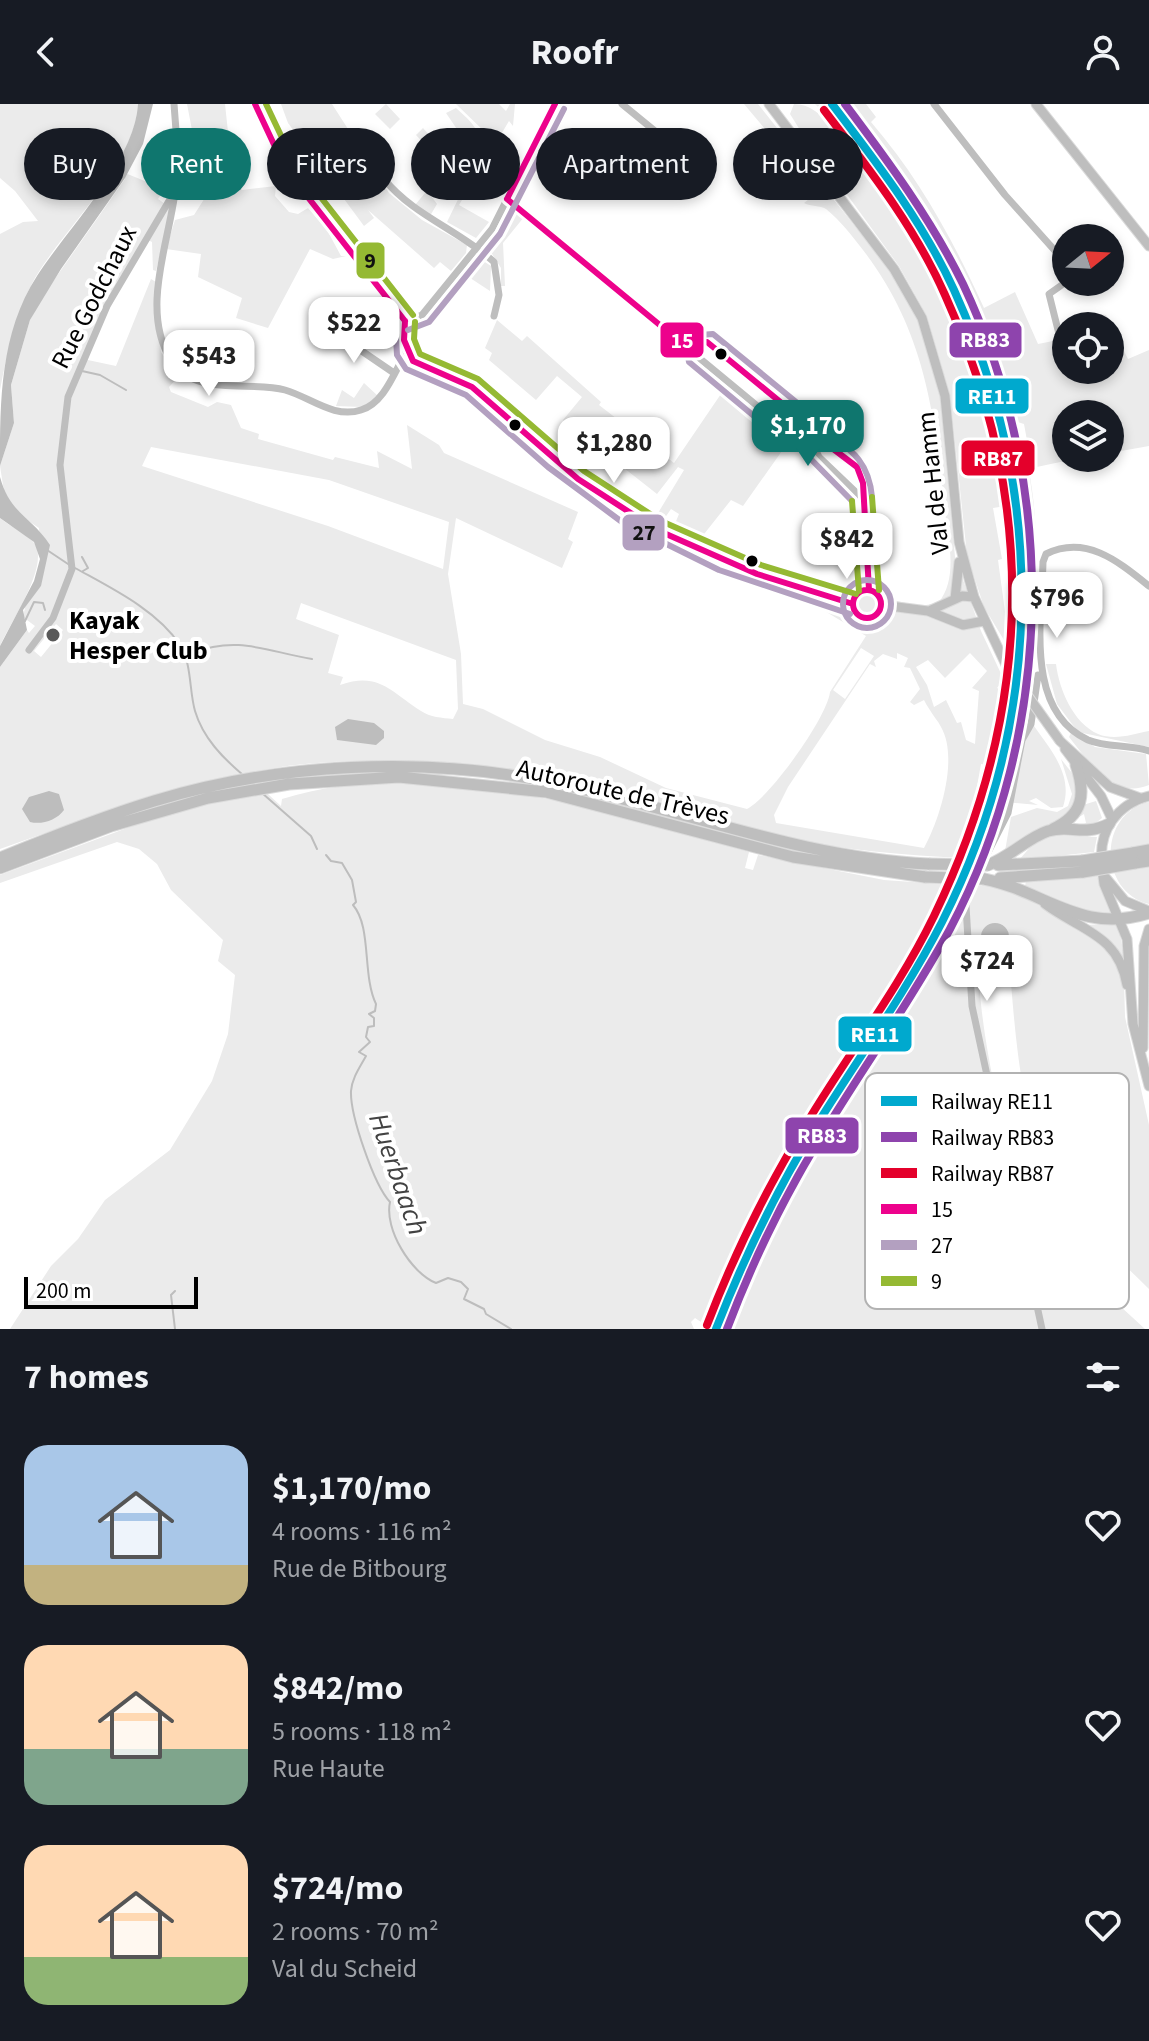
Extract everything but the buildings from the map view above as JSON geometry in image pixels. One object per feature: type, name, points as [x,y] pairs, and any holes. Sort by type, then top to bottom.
[{"type":"highway","points":[[988,865],[1006,859],[1067,822],[1079,809],[1083,788],[1076,765]]},
{"type":"highway","name":"Autoroute de Trèves","points":[[0,858],[159,805],[254,779],[358,769],[436,769],[548,781],[797,847],[890,862],[1082,866]]},
{"type":"highway","name":"Autoroute de Trèves","points":[[0,868],[159,805],[256,789],[368,778],[437,779],[546,792],[793,857],[925,877],[984,879],[1134,858],[1149,850]]},
{"type":"highway","points":[[1048,831],[1089,832],[1111,821]]},
{"type":"highway","name":"Autoroute de Trèves","points":[[1134,858],[1149,861]]},
{"type":"highway","points":[[984,879],[1017,886],[1079,917],[1120,918],[1149,912]]},
{"type":"main road","points":[[255,104],[285,168],[405,321],[402,340],[405,354],[419,366],[474,388],[537,445],[627,513],[680,540],[807,593],[853,604]]},
{"type":"main road","points":[[772,108],[784,104]]},
{"type":"main road","points":[[1036,104],[1145,232],[1149,246]]},
{"type":"main road","name":"Val de Hamm","points":[[772,108],[894,269],[922,318],[945,396],[959,542],[974,597],[1007,667],[1101,796],[1111,821]]},
{"type":"main road","points":[[955,599],[959,579],[959,542]]},
{"type":"main road","points":[[869,590],[878,595],[882,605],[878,614],[866,619],[856,614],[853,604],[858,593],[869,590]]},
{"type":"main road","points":[[928,611],[946,606],[955,599],[974,597]]},
{"type":"main road","points":[[882,605],[928,611],[963,625],[984,621]]},
{"type":"main road","name":"Val de Hamm","points":[[1060,741],[1110,787],[1147,796]]},
{"type":"main road","points":[[1133,1024],[1131,962],[1120,918],[1104,884],[1102,841],[1111,821],[1147,796]]},
{"type":"main road","points":[[1101,859],[1106,878],[1117,894],[1133,906],[1149,912]]},
{"type":"main road","points":[[1036,897],[1104,940],[1116,953],[1125,972],[1133,1024],[1149,1086]]},
{"type":"main road","points":[[1143,1060],[1144,946],[1149,929]]},
{"type":"main road","points":[[1144,975],[1149,960]]},
{"type":"street","name":"Rue Godchaux","points":[[174,104],[176,128]]},
{"type":"street","points":[[520,173],[555,104]]},
{"type":"street","points":[[622,104],[651,128]]},
{"type":"street","points":[[934,104],[1005,195],[1052,247]]},
{"type":"street","points":[[395,189],[424,217],[478,248],[494,262],[498,272],[499,295],[494,316]]},
{"type":"street","name":"Rue Godchaux","points":[[29,650],[53,618],[66,587],[72,561],[60,465],[64,414],[70,387],[107,306],[170,200]]},
{"type":"street","points":[[173,200],[160,259],[160,323],[171,360],[187,376],[228,386],[286,390],[332,410],[351,412],[377,401],[405,354]]},
{"type":"street","points":[[405,321],[422,315],[478,248],[506,200]]},
{"type":"street","points":[[508,200],[784,428],[796,426]]},
{"type":"street","points":[[1052,292],[1049,294],[1054,312]]},
{"type":"street","points":[[331,330],[394,373]]},
{"type":"street","points":[[678,340],[707,342],[795,414],[796,426],[807,436],[819,446],[831,444],[857,467],[869,590]]},
{"type":"street","points":[[696,355],[707,342]]},
{"type":"street","points":[[762,409],[773,396]]},
{"type":"street","points":[[819,446],[819,457],[862,498]]},
{"type":"street","points":[[846,480],[857,467]]},
{"type":"street","points":[[1149,586],[1092,548],[1053,550],[1046,554],[1043,562],[1041,657],[1045,684],[1057,711],[1076,733],[1089,741],[1149,751]]},
{"type":"street","points":[[987,1073],[972,1006],[966,906],[971,886],[1011,803],[1038,675]]},
{"type":"street","points":[[1038,1309],[1042,1329]]},
{"type":"shaded area","points":[[0,104],[138,104],[134,127],[125,150],[125,128],[24,128],[24,200],[92,200],[28,291],[13,332],[0,390],[0,234],[23,222],[38,221],[15,191],[0,178]]},
{"type":"shaded area","points":[[138,104],[153,104],[147,128],[141,128],[141,148],[125,178],[125,148]]},
{"type":"shaded area","points":[[187,104],[225,104],[228,128],[192,128]]},
{"type":"shaded area","points":[[281,104],[332,104],[347,128],[292,128]]},
{"type":"shaded area","points":[[386,104],[400,119],[389,128],[375,114]]},
{"type":"shaded area","points":[[456,104],[499,104],[506,111],[510,104],[515,104],[513,126],[509,121],[505,128],[481,128]]},
{"type":"shaded area","points":[[744,104],[758,104],[777,128],[764,128]]},
{"type":"shaded area","points":[[794,104],[805,106],[824,118],[832,128],[799,128],[790,114]]},
{"type":"shaded area","points":[[815,104],[824,105],[844,128],[840,128]]},
{"type":"shaded area","points":[[845,104],[866,104],[876,117],[871,122],[934,211],[984,308],[1015,292],[1038,344],[1052,341],[1052,384],[1124,384],[1124,351],[1128,359],[1149,350],[1149,446],[1124,450],[1124,400],[1052,400],[1052,464],[1032,468],[1024,424],[1014,421],[1031,482],[1036,558],[1010,415],[983,329],[966,288],[924,209],[873,137]]},
{"type":"shaded area","points":[[456,108],[474,128],[456,128],[446,113]]},
{"type":"shaded area","points":[[863,151],[923,234],[947,277],[966,321],[979,367],[987,414],[989,463],[1006,464],[1012,505],[993,508],[1002,559],[998,560],[1006,619],[1015,626],[1016,660],[984,607],[967,555],[950,395],[927,316],[899,266],[851,200],[863,200]]},
{"type":"shaded area","points":[[125,173],[141,179],[141,200],[159,200],[171,208],[156,271],[153,270],[152,242],[146,239],[83,359],[116,366],[151,279],[156,282],[161,352],[178,377],[169,387],[171,392],[208,407],[217,402],[231,405],[241,428],[259,434],[258,439],[333,460],[335,457],[379,468],[377,451],[412,469],[407,425],[439,445],[444,453],[578,512],[568,539],[573,542],[562,568],[456,518],[448,574],[461,654],[463,704],[483,709],[545,740],[600,757],[666,788],[747,809],[783,774],[796,756],[819,720],[830,692],[866,636],[810,602],[808,606],[793,594],[745,573],[736,573],[740,557],[815,585],[850,590],[862,582],[877,580],[887,599],[920,606],[938,603],[949,581],[949,542],[936,434],[912,339],[883,279],[855,240],[826,209],[804,203],[808,200],[834,200],[895,277],[918,320],[940,397],[955,557],[981,631],[1004,680],[997,688],[1013,695],[996,777],[968,858],[920,856],[800,841],[582,783],[486,768],[435,763],[334,762],[246,774],[281,806],[282,799],[338,786],[396,782],[456,785],[517,793],[578,806],[694,836],[749,852],[745,868],[753,870],[758,855],[884,880],[955,885],[761,1212],[710,1328],[695,1318],[691,1322],[694,1329],[10,1329],[51,1266],[78,1239],[105,1200],[170,1150],[212,1081],[228,1034],[235,975],[218,961],[223,940],[171,890],[157,864],[139,849],[117,842],[0,883],[0,875],[165,814],[152,795],[0,849],[0,667],[27,630],[29,633],[35,626],[23,617],[26,603],[41,586],[39,528],[15,512],[5,498],[0,466],[14,423],[11,385],[30,320],[40,300],[110,200],[125,200]],"holes":[[[151,447],[329,480],[449,522],[443,569],[328,526],[142,466]],[[301,603],[456,660],[458,709],[453,719],[425,713],[375,682],[353,681],[340,685],[343,677],[328,673],[339,635],[296,619]],[[56,624],[63,630],[41,657],[34,651]],[[861,648],[874,656],[845,699],[833,690]],[[897,653],[908,658],[904,667],[910,668],[920,689],[910,702],[914,705],[924,700],[946,740],[948,771],[945,788],[936,821],[924,848],[776,823],[774,815],[788,787],[870,664],[876,667],[874,661],[883,654],[897,659]],[[970,653],[987,671],[972,688],[979,691],[975,744],[966,740],[961,722],[957,723],[946,700],[934,707],[927,685],[916,667],[928,660],[945,678]],[[981,764],[994,766],[989,794],[976,792]]]},
{"type":"shaded area","points":[[267,187],[267,200],[278,200],[289,212],[298,214],[308,208],[327,230],[341,256],[346,256],[333,259],[310,249],[268,328],[236,318],[242,298],[198,277],[201,254],[166,249],[175,220],[194,215],[204,200],[251,200],[251,189]]},
{"type":"shaded area","points":[[395,198],[422,220],[467,245],[466,253],[451,271],[440,262],[434,268],[368,210],[374,218],[364,226],[345,200]]},
{"type":"shaded area","points":[[93,200],[110,200],[30,320],[11,385],[14,423],[0,466],[2,392],[9,344],[25,298],[50,257]]},
{"type":"shaded area","points":[[419,200],[434,200],[437,204],[430,216],[415,205]]},
{"type":"shaded area","points":[[458,200],[462,200],[459,205],[489,222],[476,238],[447,222]]},
{"type":"shaded area","points":[[513,208],[524,217],[503,243],[505,286],[501,286],[501,268],[487,246]]},
{"type":"shaded area","points":[[477,257],[491,266],[490,291],[464,274]]},
{"type":"shaded area","points":[[497,320],[522,341],[527,336],[601,402],[599,405],[674,463],[725,388],[789,441],[743,506],[731,500],[697,543],[672,531],[679,514],[671,509],[662,522],[655,518],[684,470],[678,467],[657,494],[563,420],[582,397],[557,376],[536,400],[489,360],[492,353],[485,348]]},
{"type":"shaded area","points":[[364,383],[378,396],[362,407],[336,406],[342,390],[354,398]]},
{"type":"shaded area","points":[[0,477],[9,499],[50,545],[41,586],[23,610],[27,630],[0,667],[0,646],[34,581],[40,559],[34,542],[0,518]]},
{"type":"shaded area","points":[[0,518],[32,541],[38,554],[33,580],[0,646]]},
{"type":"shaded area","points":[[1035,625],[1035,672],[1030,672]]},
{"type":"shaded area","points":[[1046,664],[1056,664],[1069,704],[1089,729],[1111,737],[1149,731],[1149,747],[1078,732],[1057,704]]},
{"type":"shaded area","points":[[1023,714],[1019,751],[1032,723],[1063,773],[1066,795],[1063,807],[1051,808],[1036,798],[1029,801],[1038,805],[1005,802],[1007,794],[1002,792]]},
{"type":"shaded area","points":[[348,719],[374,723],[384,731],[384,738],[376,745],[337,740],[335,727]]},
{"type":"shaded area","points":[[1071,733],[1095,747],[1146,754],[1149,785],[1136,788],[1113,783],[1085,757],[1069,737]]},
{"type":"shaded area","points":[[1061,759],[1079,782],[1071,815],[1005,851],[1011,817],[1037,808],[1057,812],[1068,806],[1072,794]]},
{"type":"shaded area","points":[[49,791],[59,794],[64,810],[49,821],[30,822],[22,809],[29,797]]},
{"type":"shaded area","points":[[1096,801],[1102,818],[1092,826],[1082,825],[1086,823],[1084,814],[1076,819],[1083,805]]},
{"type":"shaded area","points":[[1149,802],[1149,844],[1132,848],[1149,854],[1135,860],[1137,869],[1149,867],[1149,904],[1132,896],[1120,884],[1113,869],[1111,853],[1113,836],[1120,821],[1132,809]]},
{"type":"shaded area","points":[[1053,835],[1097,837],[1094,852],[1019,860],[1032,845]]},
{"type":"shaded area","points":[[1097,876],[1112,913],[1077,910],[1025,886],[1026,881]]},
{"type":"shaded area","points":[[997,885],[1029,896],[1048,912],[1079,928],[1112,952],[1124,980],[1125,1017],[1149,1125],[1149,1289],[1129,1269],[1129,1073],[1021,1073],[1009,958],[980,959],[983,1020],[992,1073],[865,1073],[865,1309],[1123,1309],[1145,1329],[725,1329],[751,1259],[784,1193],[946,926],[949,927],[969,886]]},
{"type":"shaded area","points":[[995,923],[1005,927],[1009,937],[1005,947],[995,951],[985,947],[981,937],[985,927]]},
{"type":"shaded area","points":[[1118,923],[1125,962],[1114,944],[1087,925]]},
{"type":"waterway","points":[[836,123],[855,143],[909,219]]},
{"type":"waterway","points":[[82,371],[100,375],[126,390]]},
{"type":"waterway","name":"Huerbaach","points":[[47,550],[68,564]]},
{"type":"waterway","points":[[82,557],[88,568],[83,571]]},
{"type":"waterway","name":"Huerbaach","points":[[75,568],[132,601],[170,632],[187,660],[195,711],[203,730],[221,754],[243,775]]},
{"type":"waterway","points":[[25,621],[34,602],[43,603],[45,610]]},
{"type":"waterway","points":[[192,653],[224,645],[239,645],[312,659]]},
{"type":"waterway","name":"Huerbaach","points":[[262,793],[311,836],[317,849]]},
{"type":"waterway","name":"Huerbaach","points":[[326,855],[331,861],[342,863],[352,880],[356,902],[353,905],[363,926],[369,979],[376,1004],[375,1011],[369,1014],[374,1018],[374,1026],[368,1027],[366,1037],[370,1042],[359,1052],[366,1056],[353,1082],[352,1102],[370,1166],[390,1202],[389,1213],[395,1237],[409,1260],[427,1278],[436,1283],[448,1278],[461,1282],[468,1289],[464,1299],[511,1329]]},
{"type":"waterway","points":[[175,1291],[171,1295],[175,1329]]},
{"type":"rail line","name":"RE11","points":[[716,1329],[751,1247],[791,1169],[899,997],[942,922],[976,846],[1000,767],[1015,688],[1022,608],[1018,527],[1006,447],[985,368],[942,265],[898,194],[832,104]]},
{"type":"rail line","name":"RB83","points":[[727,1329],[760,1251],[798,1176],[950,929],[985,852],[1010,773],[1026,691],[1032,608],[1029,525],[1016,442],[994,362],[963,284],[937,236],[845,104]]},
{"type":"rail line","name":"RB87","points":[[707,1325],[767,1192],[891,992],[934,916],[967,839],[991,762],[1006,684],[1012,607],[1009,529],[997,451],[976,373],[945,295],[920,246],[890,199],[824,110]]},
{"type":"transit line","name":"15","points":[[255,104],[285,168],[405,321]]},
{"type":"transit line","name":"9","points":[[266,104],[294,163],[413,315]]},
{"type":"transit line","name":"15","points":[[520,173],[555,104]]},
{"type":"transit line","name":"27","points":[[408,330],[429,322],[500,234],[564,109]]},
{"type":"transit line","name":"15","points":[[508,200],[678,340],[707,342],[795,414],[799,423],[857,467],[863,483],[869,590]]},
{"type":"transit line","name":"27","points":[[395,320],[397,355],[406,369],[466,395],[548,467],[622,522],[719,570],[850,614]]},
{"type":"transit line","name":"15","points":[[405,321],[404,340],[413,361],[472,387],[578,479],[657,530],[757,574],[853,604]]},
{"type":"transit line","name":"9","points":[[415,322],[414,339],[420,354],[478,379],[584,471],[661,521],[761,565],[856,594]]},
{"type":"transit line","name":"27","points":[[852,501],[799,447],[778,436],[689,362],[687,351],[700,335],[713,334],[854,454],[869,479],[872,497]]},
{"type":"transit line","name":"9","points":[[872,497],[879,590]]},
{"type":"transit line","name":"9","points":[[852,501],[859,591]]},
{"type":"transit line","name":"27","points":[[867,580],[876,581],[884,587],[890,595],[891,604],[890,613],[884,621],[876,627],[867,628],[858,627],[850,621],[844,613],[843,604],[844,595],[850,587],[858,581],[867,580]]},
{"type":"transit line","name":"15","points":[[867,590],[877,594],[881,604],[877,614],[867,618],[857,614],[853,604],[857,594],[867,590]]},
{"type":"place","name":"Kayak Hesper Club","points":[[53,635]]}]
